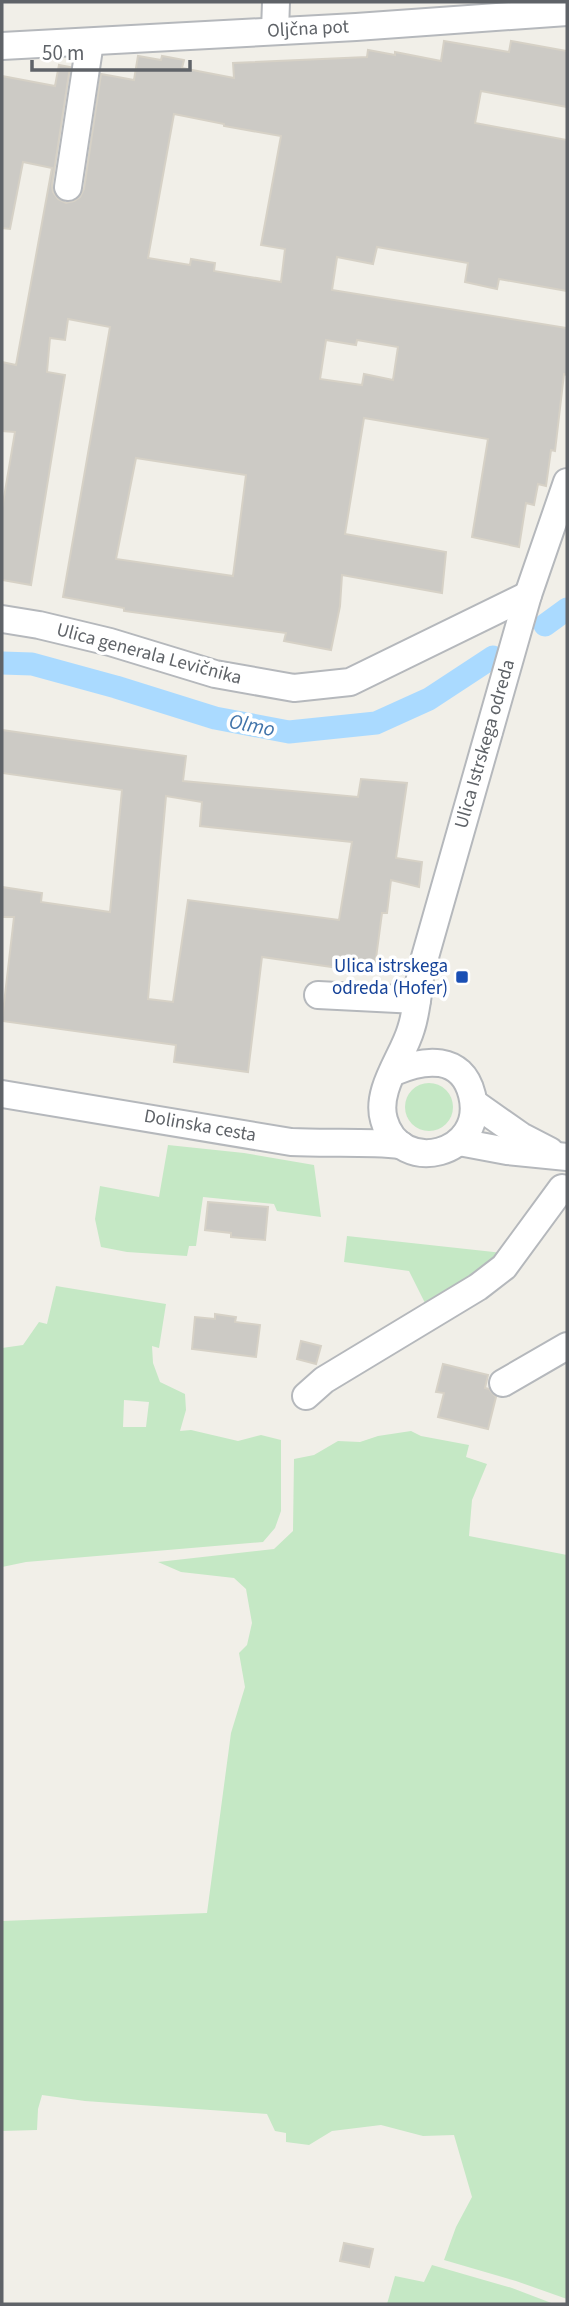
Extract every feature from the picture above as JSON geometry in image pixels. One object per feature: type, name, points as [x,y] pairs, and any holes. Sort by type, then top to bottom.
[{"type":"street","points":[[275,31],[276,2]]},
{"type":"street","name":"Oljčna pot","points":[[2,46],[275,31],[492,10],[567,12]]},
{"type":"street","points":[[68,187],[90,42]]},
{"type":"street","name":"Ulica Istrskega odreda","points":[[416,1005],[421,971],[528,595],[567,482]]},
{"type":"street","name":"Ulica generala Levičnika","points":[[2,619],[110,642],[215,674],[294,688],[350,682],[528,595]]},
{"type":"street","points":[[318,995],[416,1005]]},
{"type":"street","points":[[416,1005],[437,1062]]},
{"type":"street","points":[[348,1141],[382,1103],[412,1029],[416,1005]]},
{"type":"street","points":[[382,1103],[383,1119],[390,1134],[401,1145],[415,1152],[431,1154],[447,1150],[459,1142],[471,1124],[474,1103],[471,1089],[463,1077],[452,1068],[437,1062],[423,1062],[394,1072]]},
{"type":"street","name":"Dolinska cesta","points":[[2,1094],[291,1142],[320,1144],[348,1141],[401,1145]]},
{"type":"street","points":[[474,1103],[521,1136],[564,1156]]},
{"type":"street","points":[[459,1142],[507,1151],[564,1156]]},
{"type":"street","points":[[306,1396],[324,1380],[458,1300],[504,1268],[565,1190],[558,1180],[564,1156]]},
{"type":"street","points":[[503,1382],[567,1346]]},
{"type":"green space","points":[[429,1083],[446,1090],[453,1107],[446,1124],[429,1131],[412,1124],[405,1107],[412,1090]]},
{"type":"green space","points":[[168,1145],[244,1153],[314,1165],[321,1217],[277,1211],[274,1204],[203,1197],[196,1246],[189,1246],[187,1256],[127,1252],[101,1247],[95,1219],[100,1186],[159,1197]]},
{"type":"green space","points":[[347,1236],[503,1253],[428,1309],[409,1271],[344,1262]]},
{"type":"green space","points":[[56,1286],[166,1304],[159,1348],[152,1346],[153,1363],[160,1382],[185,1394],[186,1410],[180,1431],[191,1430],[238,1441],[261,1435],[281,1440],[281,1511],[275,1528],[263,1542],[26,1562],[2,1567],[2,1348],[23,1345],[39,1322],[47,1324]],"holes":[[[124,1400],[149,1402],[146,1427],[123,1427]]]},
{"type":"green space","points":[[411,1431],[421,1436],[469,1445],[466,1457],[487,1464],[472,1500],[469,1536],[567,1555],[567,2299],[444,2260],[456,2227],[472,2197],[454,2135],[423,2136],[381,2125],[332,2131],[309,2145],[286,2142],[286,2133],[275,2131],[267,2114],[85,2101],[42,2095],[37,2130],[2,2131],[2,1921],[207,1913],[231,1733],[245,1687],[239,1653],[247,1645],[252,1623],[246,1589],[234,1578],[181,1572],[158,1562],[274,1549],[293,1531],[294,1459],[314,1455],[338,1441],[360,1442]]},
{"type":"green space","points":[[432,2265],[512,2288],[554,2304],[387,2304],[395,2276],[424,2282]]},
{"type":"building","points":[[444,41],[509,52],[511,41],[567,51],[567,107],[481,91],[475,123],[567,140],[567,291],[499,279],[497,289],[465,282],[468,263],[377,247],[373,264],[337,257],[332,290],[567,328],[567,375],[564,374],[555,451],[551,450],[546,486],[538,484],[534,505],[526,503],[519,547],[472,537],[488,439],[364,418],[345,534],[446,552],[442,593],[342,575],[340,606],[331,650],[284,641],[286,633],[124,611],[124,608],[63,597],[110,327],[68,319],[65,340],[50,338],[47,372],[65,375],[31,585],[2,580],[2,509],[15,432],[2,431],[2,362],[16,365],[52,168],[23,162],[10,229],[2,228],[2,76],[55,86],[59,65],[70,67],[52,185],[58,199],[66,203],[80,197],[84,189],[101,74],[134,80],[138,56],[184,60],[182,68],[234,78],[233,63],[367,57],[368,50],[441,61]],"holes":[[[174,114],[281,136],[261,245],[285,249],[281,282],[214,271],[215,263],[191,259],[190,265],[148,258]],[[326,340],[356,345],[357,340],[398,347],[393,380],[364,374],[362,385],[320,379]],[[136,458],[246,475],[233,576],[116,559]]]},
{"type":"building","points":[[2,730],[186,756],[183,781],[358,797],[361,779],[407,783],[396,858],[422,862],[419,887],[391,880],[387,913],[382,913],[374,973],[262,957],[248,1072],[174,1062],[176,1045],[2,1021],[14,917],[2,917],[2,887],[42,893],[41,902],[110,912],[122,790],[2,773]],"holes":[[[166,796],[202,802],[200,826],[352,842],[339,920],[188,900],[173,1002],[148,999]]]},
{"type":"building","points":[[208,1202],[268,1207],[265,1240],[231,1237],[231,1233],[205,1230]]},
{"type":"building","points":[[215,1314],[236,1317],[235,1322],[260,1325],[256,1357],[192,1349],[195,1317],[215,1319]]},
{"type":"building","points":[[301,1341],[321,1346],[316,1364],[297,1359]]},
{"type":"building","points":[[443,1364],[488,1375],[485,1388],[496,1397],[488,1429],[438,1417],[444,1393],[436,1392]]},
{"type":"building","points":[[344,2243],[373,2249],[369,2267],[340,2261]]},
{"type":"waterway","points":[[545,625],[567,609]]},
{"type":"waterway","name":"Olmo","points":[[2,663],[32,664],[215,718],[289,732],[376,723],[429,699],[493,657]]},
{"type":"place","name":"Ulica istrskega odreda (Hofer)","points":[[462,977]]}]
